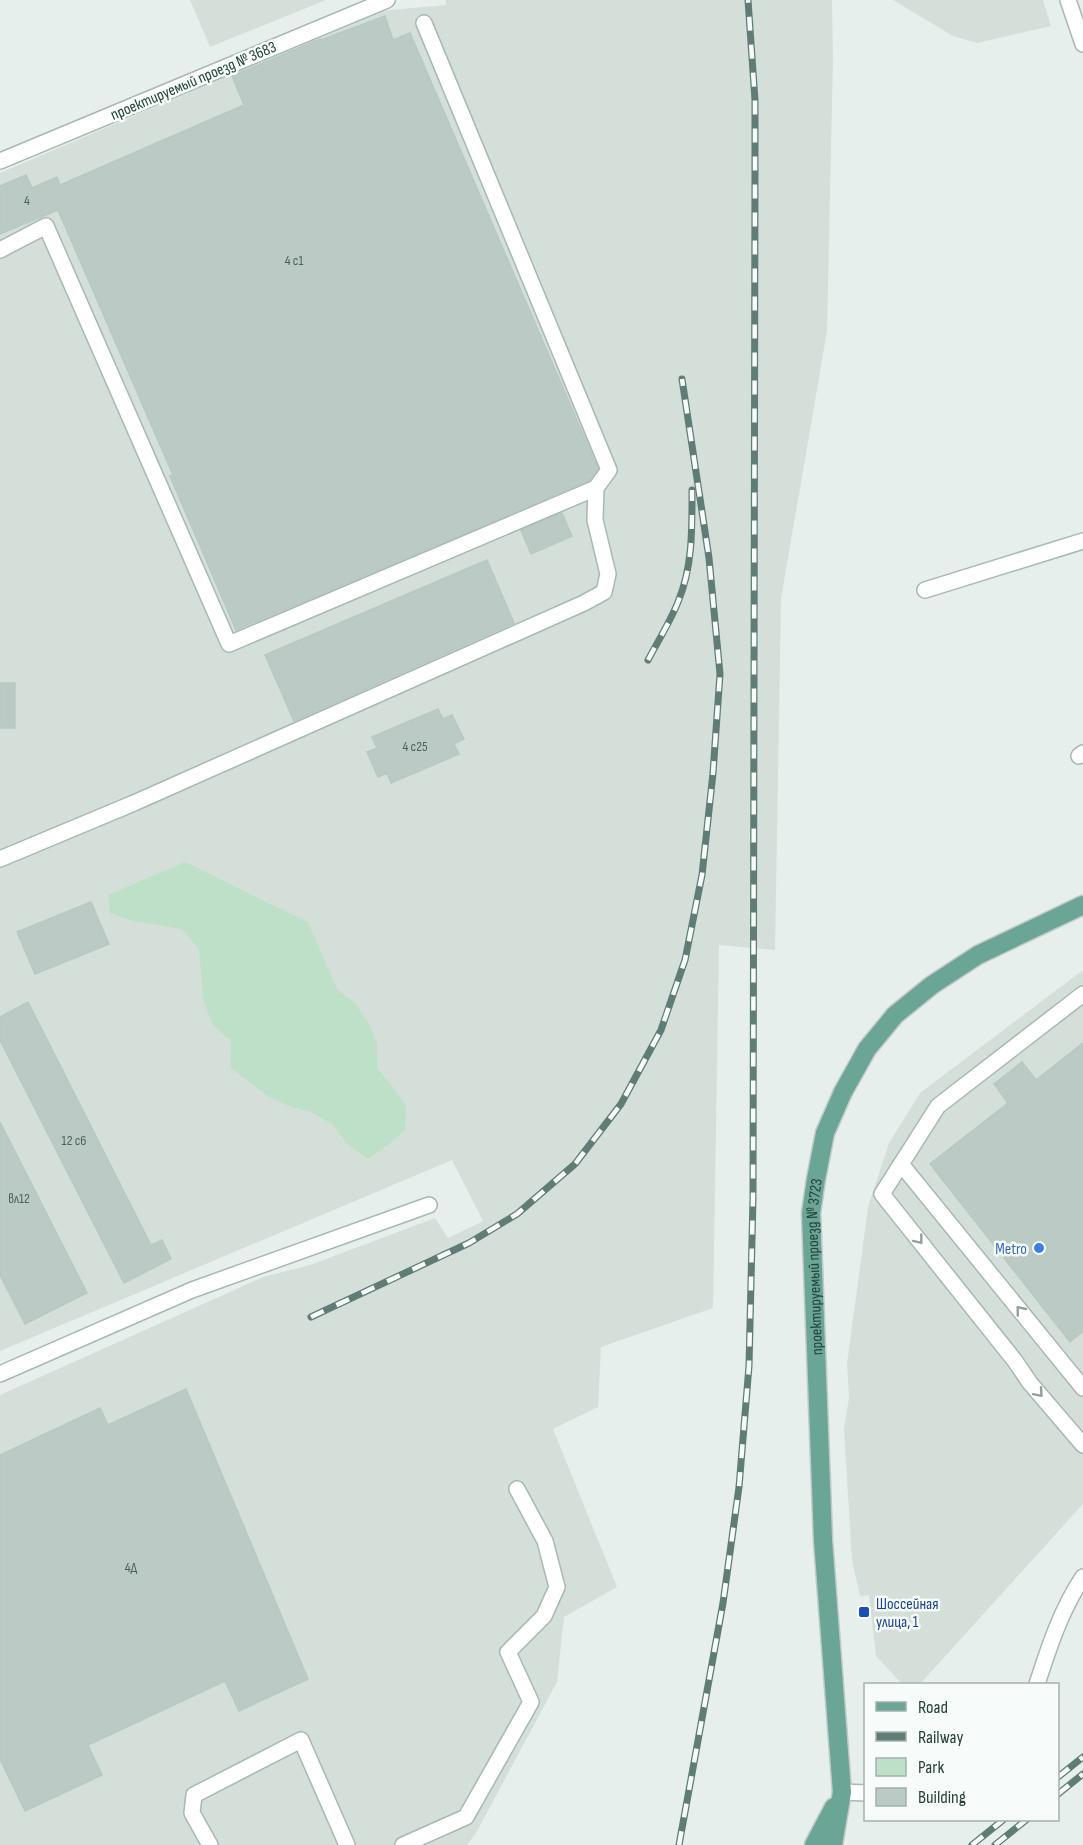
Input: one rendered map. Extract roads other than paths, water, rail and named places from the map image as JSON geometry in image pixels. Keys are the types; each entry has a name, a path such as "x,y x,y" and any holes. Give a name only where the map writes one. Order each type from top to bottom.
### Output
{"main road":[{"name":"проектируемый проезд № 3723","path":"833,1845 842,1792 823,1540 811,1213 825,1133 843,1092 867,1049 895,1015 932,985 978,955 1083,905"},
{"path":"814,1845 842,1792"}],"street":[{"name":"проектируемый проезд № 3683","path":"0,161 387,0"},
{"path":"1068,0 1083,44"},
{"path":"0,250 46,226 229,644 596,488 609,470 424,23"},
{"path":"0,859 144,798 604,592 608,574 595,520 596,488"},
{"path":"925,590 1083,541"},
{"path":"1083,994 938,1106 882,1194 1030,1383 1083,1445"},
{"path":"901,1164 1083,1388"},
{"path":"0,1374 192,1290 429,1205"},
{"path":"403,1845 466,1817 531,1702 508,1652 544,1616 557,1587 545,1541 517,1489"},
{"path":"1037,1683 1057,1624 1083,1576"},
{"path":"210,1845 192,1814 194,1795 301,1740 347,1845"},
{"path":"842,1792 864,1793"}],"railway":[{"path":"679,1845 723,1603 739,1487 749,1366 753,1198 755,100 748,0"},
{"path":"311,1317 469,1243 517,1214 575,1164 621,1104 661,1030 685,960 702,875 713,773 720,674 709,558 682,379"},
{"path":"648,660 675,609 687,575 691,547 692,490"},
{"path":"1059,1776 1083,1757"},
{"path":"1059,1793 1083,1774"},
{"path":"972,1845 1002,1821"},
{"path":"995,1845 1025,1821"}],"place":[{"name":"Metro","path":"1039,1248"},
{"name":"Шоссейная улица, 1","path":"864,1612"}]}
